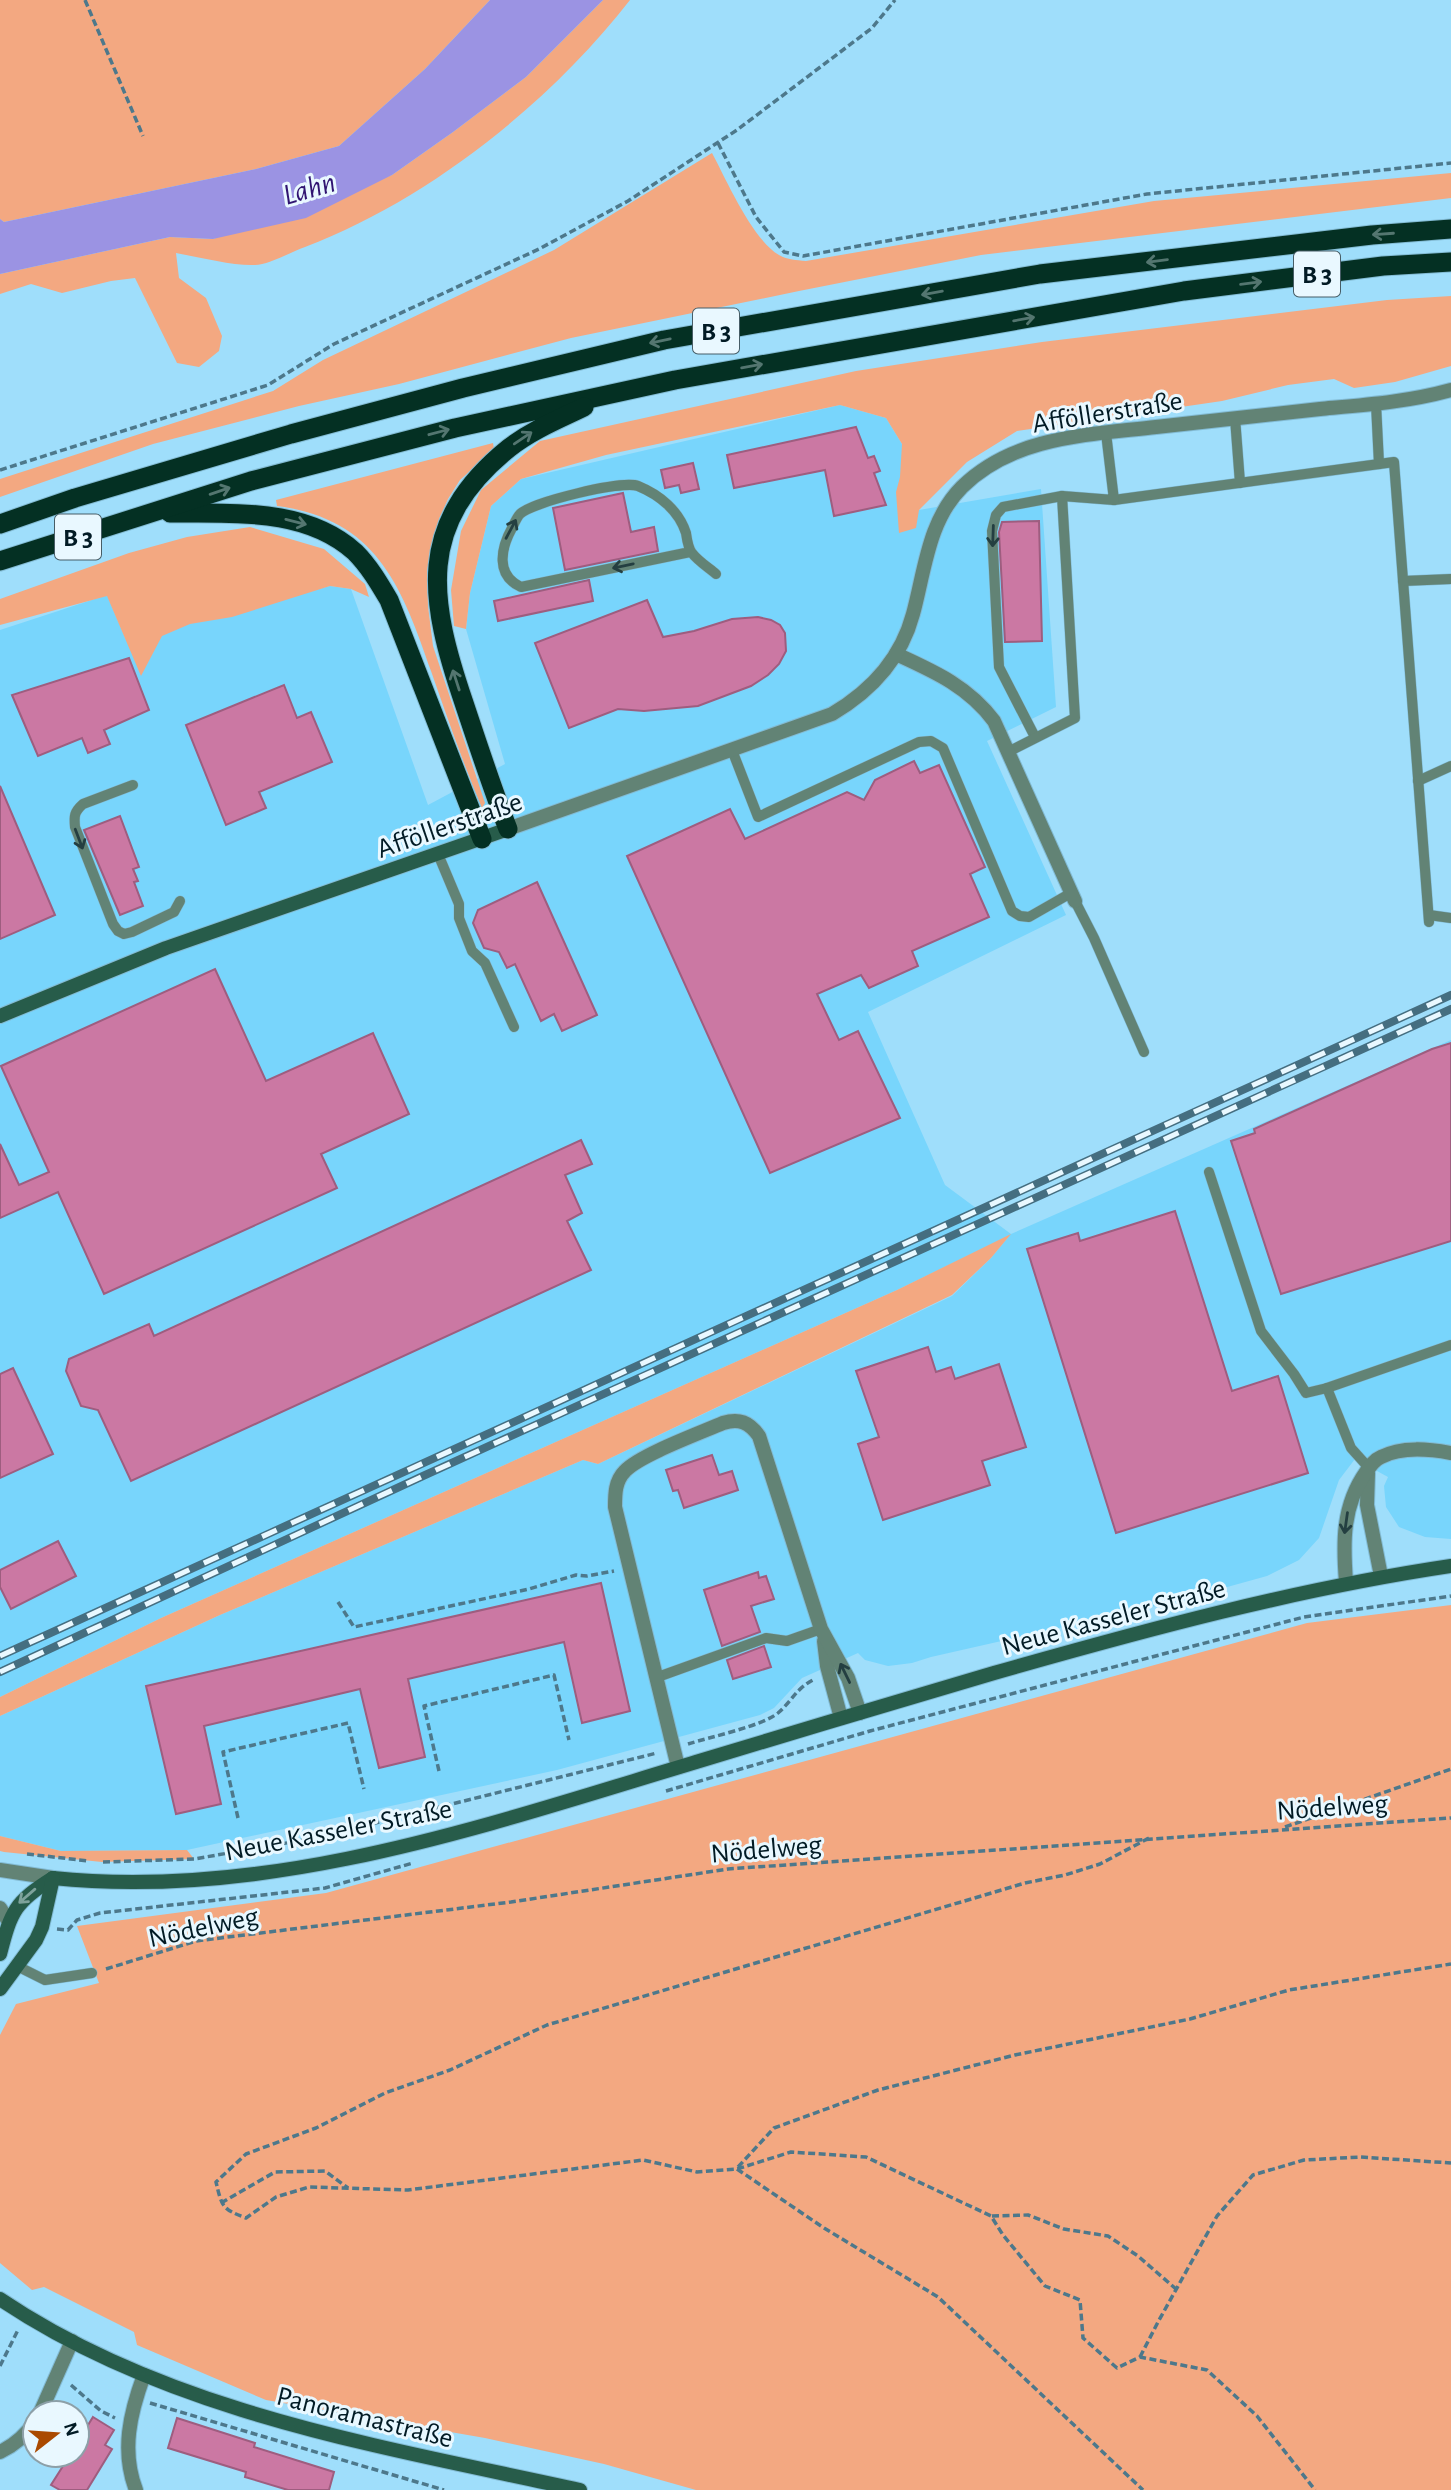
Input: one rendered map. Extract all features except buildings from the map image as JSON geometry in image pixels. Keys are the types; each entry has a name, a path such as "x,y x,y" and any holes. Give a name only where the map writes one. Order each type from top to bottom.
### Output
{"highway":[{"name":"B 3","path":"0,524 75,498 291,434 463,387 664,340 1040,274 1372,235 1451,229"},
{"name":"B 3","path":"0,561 251,481 456,428 675,380 1184,291 1383,266 1451,262"},
{"path":"508,830 456,681 440,624 437,582 443,537 452,513 473,482 509,447 531,433 613,393"},
{"path":"155,513 250,514 283,518 321,529 336,537 356,554 373,574 389,600 482,839"}],"main road":[{"name":"Afföllerstraße","path":"0,1016 166,948 508,830"},
{"name":"Neue Kasseler Straße","path":"53,1878 101,1883 230,1877 307,1865 438,1838 1111,1640 1270,1599 1381,1576 1451,1566"},
{"path":"0,1954 17,1905 30,1892 53,1878"},
{"path":"0,1989 36,1940 42,1927 53,1878"},
{"name":"Panoramastraße","path":"0,2299 72,2341 144,2375 264,2417 409,2454 580,2490"}],"street":[{"name":"Afföllerstraße","path":"508,830 832,714 865,693 896,654 913,615 925,555 934,533 961,488 1002,457 1042,442 1376,404 1451,390"},
{"path":"896,654 937,672 970,695 994,720 1073,897"},
{"path":"678,1767 615,1507 618,1482 625,1471 638,1462 732,1420 743,1421 753,1427 759,1436 822,1632 841,1718"},
{"path":"1346,1583 1343,1544 1346,1515 1352,1497 1369,1468 1382,1456 1396,1452 1426,1449 1451,1453"},
{"path":"1369,1468 1367,1506 1381,1576"},
{"path":"822,1632 848,1678 860,1713"},
{"name":"Neue Kasseler Straße","path":"0,1870 53,1878"},
{"path":"0,1908 9,1922"},
{"path":"46,2399 72,2341"},
{"path":"136,2490 129,2466 130,2424 144,2375"},
{"path":"0,2452 21,2439"}],"lane":[{"path":"1376,404 1379,464"},
{"path":"1235,418 1240,483"},
{"path":"1106,433 1114,500"},
{"path":"1035,737 999,667 992,531 996,514 1003,507 1062,496 1114,500 1394,462 1429,919 1451,918"},
{"path":"690,552 521,587 512,583 504,572 502,559 503,544 519,514 544,502 622,484 636,486 664,502 679,515 690,552 716,574"},
{"path":"1007,752 1075,718 1062,496"},
{"path":"1403,581 1451,579"},
{"path":"732,750 758,817 919,743 934,742 943,748 1012,911 1028,917 1073,897 1144,1052"},
{"path":"1418,780 1451,766"},
{"path":"134,785 83,804 76,810 74,817 75,827 113,924 124,934 132,932 174,912 180,901"},
{"path":"438,854 458,904 459,919 472,951 485,963 514,1027"},
{"path":"1209,1172 1261,1331 1306,1393 1451,1345"},
{"path":"1327,1388 1351,1448 1369,1468"},
{"path":"656,1678 766,1638 787,1641 822,1632"},
{"path":"17,1966 45,1980 92,1973"}],"path":[{"path":"85,0 143,136"},
{"path":"0,470 268,384 334,344 540,249 628,201 718,143 872,28 895,0"},
{"path":"718,143 756,217 784,252 803,256 1147,194 1451,163"},
{"path":"338,1602 354,1628 529,1589 576,1575 587,1576 629,1567"},
{"path":"102,1861 194,1859 315,1838 672,1749 766,1720 778,1712 804,1684 830,1674"},
{"path":"439,1771 424,1706 467,1694 554,1675 569,1740"},
{"path":"238,1818 223,1752 263,1741 348,1723 364,1789"},
{"path":"1280,1829 1451,1769"},
{"name":"Nödelweg","path":"92,1973 197,1941 511,1902 728,1869 1451,1818"},
{"path":"1149,1838 1100,1864 1065,1875 1025,1883 547,2025 450,2070 384,2092 316,2128 246,2154 216,2182 221,2203 226,2210 246,2218 276,2197 310,2187 408,2190 643,2160 697,2172 737,2169 790,2152 866,2158 991,2217 1028,2215 1064,2229 1108,2236 1138,2256 1175,2289"},
{"path":"17,1853 90,1861"},
{"path":"737,2169 774,2128 878,2090 1014,2055 1190,2019 1289,1990 1451,1964"},
{"path":"991,2217 1045,2286 1080,2300 1083,2338 1118,2368 1140,2357 1217,2216 1253,2175 1304,2160 1360,2157 1451,2163"},
{"path":"737,2169 824,2228 938,2297 1143,2490"},
{"path":"221,2203 275,2172 325,2171 348,2189"},
{"path":"0,2366 26,2316"},
{"path":"1140,2357 1208,2370 1257,2416 1315,2490"},
{"path":"58,2373 101,2411 130,2424"},
{"path":"135,2399 444,2490"}],"shaded area":[{"path":"0,0 490,0 425,69 339,146 256,169 4,222 0,219"},
{"path":"603,0 630,0 598,39 524,111 441,176 396,203 351,227 260,264 237,264 176,253 179,278 206,298 222,336 219,351 199,367 177,363 135,278 62,293 31,284 0,294 0,274 170,237 213,239 392,175 526,77"},
{"path":"712,153 741,209 759,236 779,255 806,261 1154,201 1451,173 1451,198 981,255 799,291 571,338 399,384 299,406 153,444 0,497 0,479 273,391 323,360 554,250"},
{"path":"1451,296 1451,366 1395,382 1354,388 1334,379 1288,385 1222,401 1017,431 967,462 919,510 916,528 899,533 896,492 900,477 902,444 886,418 840,405 606,455 521,479 491,506 470,593 466,629 454,626 451,590 461,531 481,490 540,441 856,371 1042,342 1387,300"},
{"path":"840,405 886,418 902,444 919,510 1041,489 1056,707 987,741 1066,915 868,1012 945,1185 1011,1234 1451,1040 1451,1539 1425,1537 1399,1527 1386,1507 1384,1486 1388,1477 1355,1459 1339,1480 1319,1538 1299,1560 1267,1576 1173,1602 912,1663 888,1666 865,1660 858,1653 802,1678 774,1708 760,1715 557,1770 187,1850 61,1851 0,1836 0,1716 220,1615 583,1460 598,1464 952,1296 991,1258 1009,1236 897,1290 161,1618 0,1697 0,630 107,595 126,640 330,586 351,589 428,805 505,764 466,629 470,593 491,506 521,479"},
{"path":"493,443 494,449 460,480 448,499 439,519 427,570 433,646 485,803 482,808 409,612 381,562 362,542 339,525 311,513 277,506 276,500"},
{"path":"250,527 324,549 365,584 369,597 351,589 330,586 232,617 190,624 162,636 141,676 107,596 0,625 0,599 129,553 187,537"},
{"path":"1011,1234 991,1258 952,1295 598,1464 583,1460 220,1615 0,1716 0,1697 161,1618 897,1290"},
{"path":"1451,1605 1451,2490 696,2490 604,2464 485,2438 266,2400 137,2345 134,2332 44,2287 32,2290 0,2263 0,2035 16,2004 99,1983 77,1926 326,1893 1307,1623"},
{"path":"0,1836 61,1851 187,1850 194,1859 102,1862 4,1852 0,1851"}],"water":[{"name":"Lahn","path":"490,0 603,0 526,77 453,132 392,175 306,218 213,239 170,237 0,274 0,219 4,222 256,169 339,146 425,69"}],"railway":[{"path":"0,1656 1451,995"},
{"path":"0,1672 423,1476 1451,1009"}]}
